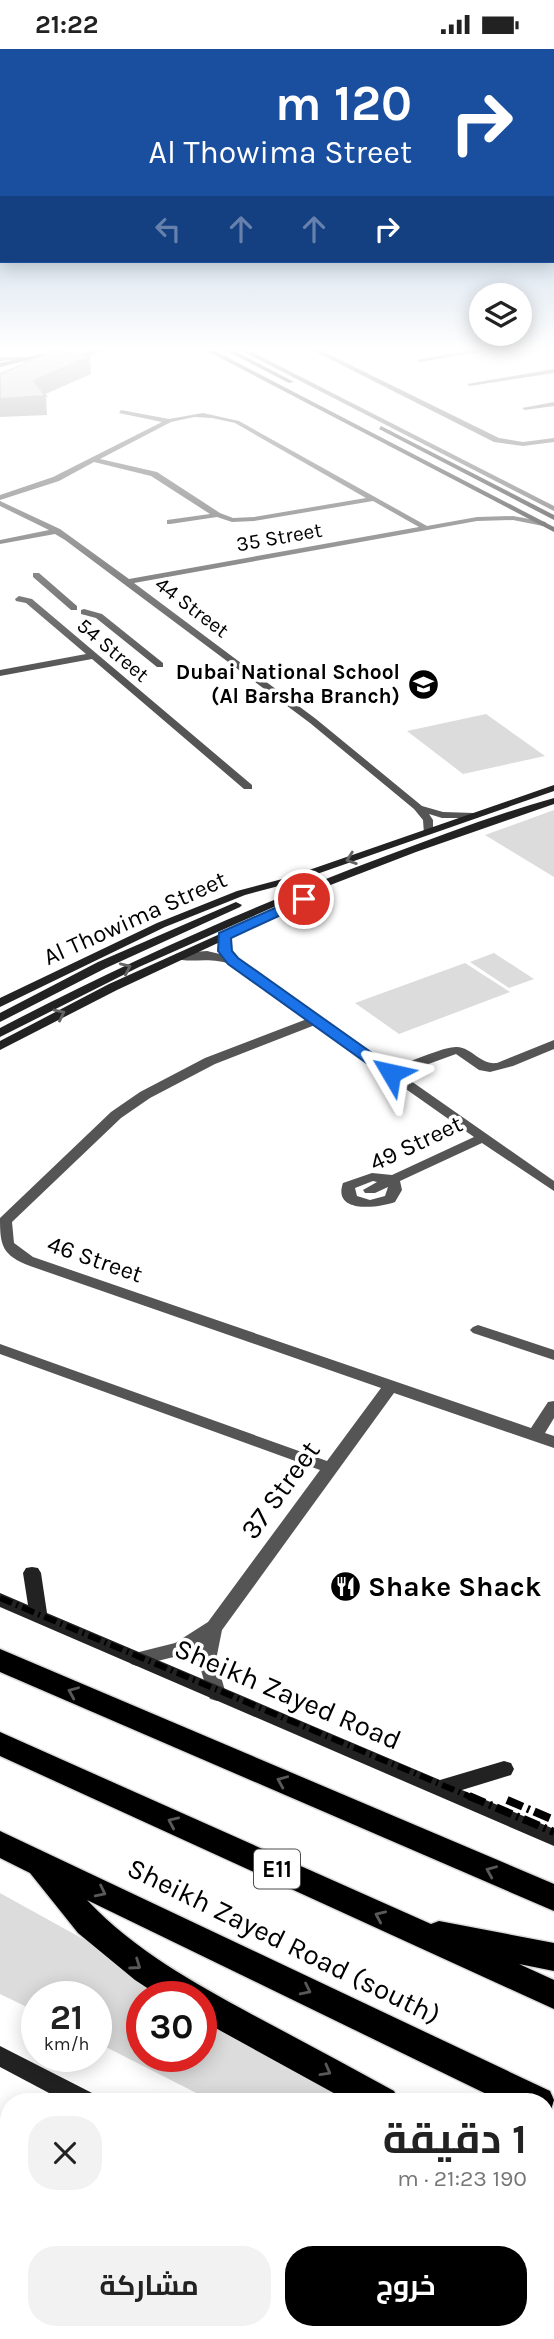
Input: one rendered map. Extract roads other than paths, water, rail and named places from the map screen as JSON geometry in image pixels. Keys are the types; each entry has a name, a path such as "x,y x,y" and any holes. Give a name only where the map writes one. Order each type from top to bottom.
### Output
{"highway":[{"path":"0,1660 554,1898"},
{"name":"E11","path":"0,1743 554,1995"},
{"name":"Sheikh Zayed Road (south)","path":"0,1844 519,2093"},
{"path":"40,1863 70,1905 109,1944 162,1981"},
{"path":"415,1931 554,1957"},
{"path":"217,2012 366,2093"}],"street":[{"path":"0,501 98,458"},
{"path":"300,458 426,529"},
{"path":"417,458 554,530"},
{"path":"438,458 554,518"},
{"path":"454,458 554,509"},
{"path":"94,460 134,467 154,474 226,519 247,520 372,499"},
{"path":"477,519 498,510 498,500"},
{"name":"44 Street","path":"0,501 57,531 313,721 418,807 428,820 428,832"},
{"path":"171,522 217,515"},
{"name":"35 Street","path":"127,582 477,519 513,518 543,524"},
{"path":"0,542 57,531"},
{"path":"36,575 74,608 68,612 99,615 160,665"},
{"name":"54 Street","path":"19,599 28,601 52,615 92,656 248,787"},
{"path":"0,673 92,656"},
{"name":"Al Thowima Street","path":"0,1018 181,929 290,880 554,788"},
{"name":"Al Thowima Street","path":"0,1033 117,972 321,882 554,801"},
{"name":"44 Street","path":"418,807 442,815 474,817"},
{"name":"Al Thowima Street","path":"0,1046 44,1021 328,889 503,824 516,813"},
{"name":"Al Thowima Street","path":"0,1003 161,925 260,887 290,880"},
{"path":"224,936 225,951 233,961 554,1187"},
{"path":"178,957 207,955 233,961"},
{"name":"46 Street","path":"316,1020 193,1069 130,1105 11,1215 2,1227 2,1240 11,1252 35,1263 554,1442"},
{"path":"391,1073 455,1050 464,1052 482,1066 493,1068 554,1044"},
{"name":"49 Street","path":"370,1190 482,1137"},
{"path":"478,1330 554,1355"},
{"path":"0,1349 331,1468"},
{"name":"37 Street","path":"137,1659 180,1649 214,1627 391,1386"},
{"path":"535,1435 554,1406"},
{"path":"32,1573 39,1617"},
{"name":"Sheikh Zayed Road","path":"0,1600 554,1838"},
{"name":"37 Street","path":"214,1627 207,1660 217,1694"},
{"path":"438,1789 504,1769"},
{"path":"0,2056 71,2093"}],"railway":[{"path":"0,1598 473,1798"},
{"path":"469,1796 554,1832"},
{"path":"507,1800 554,1820"}],"place":[{"name":"Dubai National School (Al Barsha Branch)","path":"423,684"},
{"name":"Shake Shack","path":"345,1586"}]}
